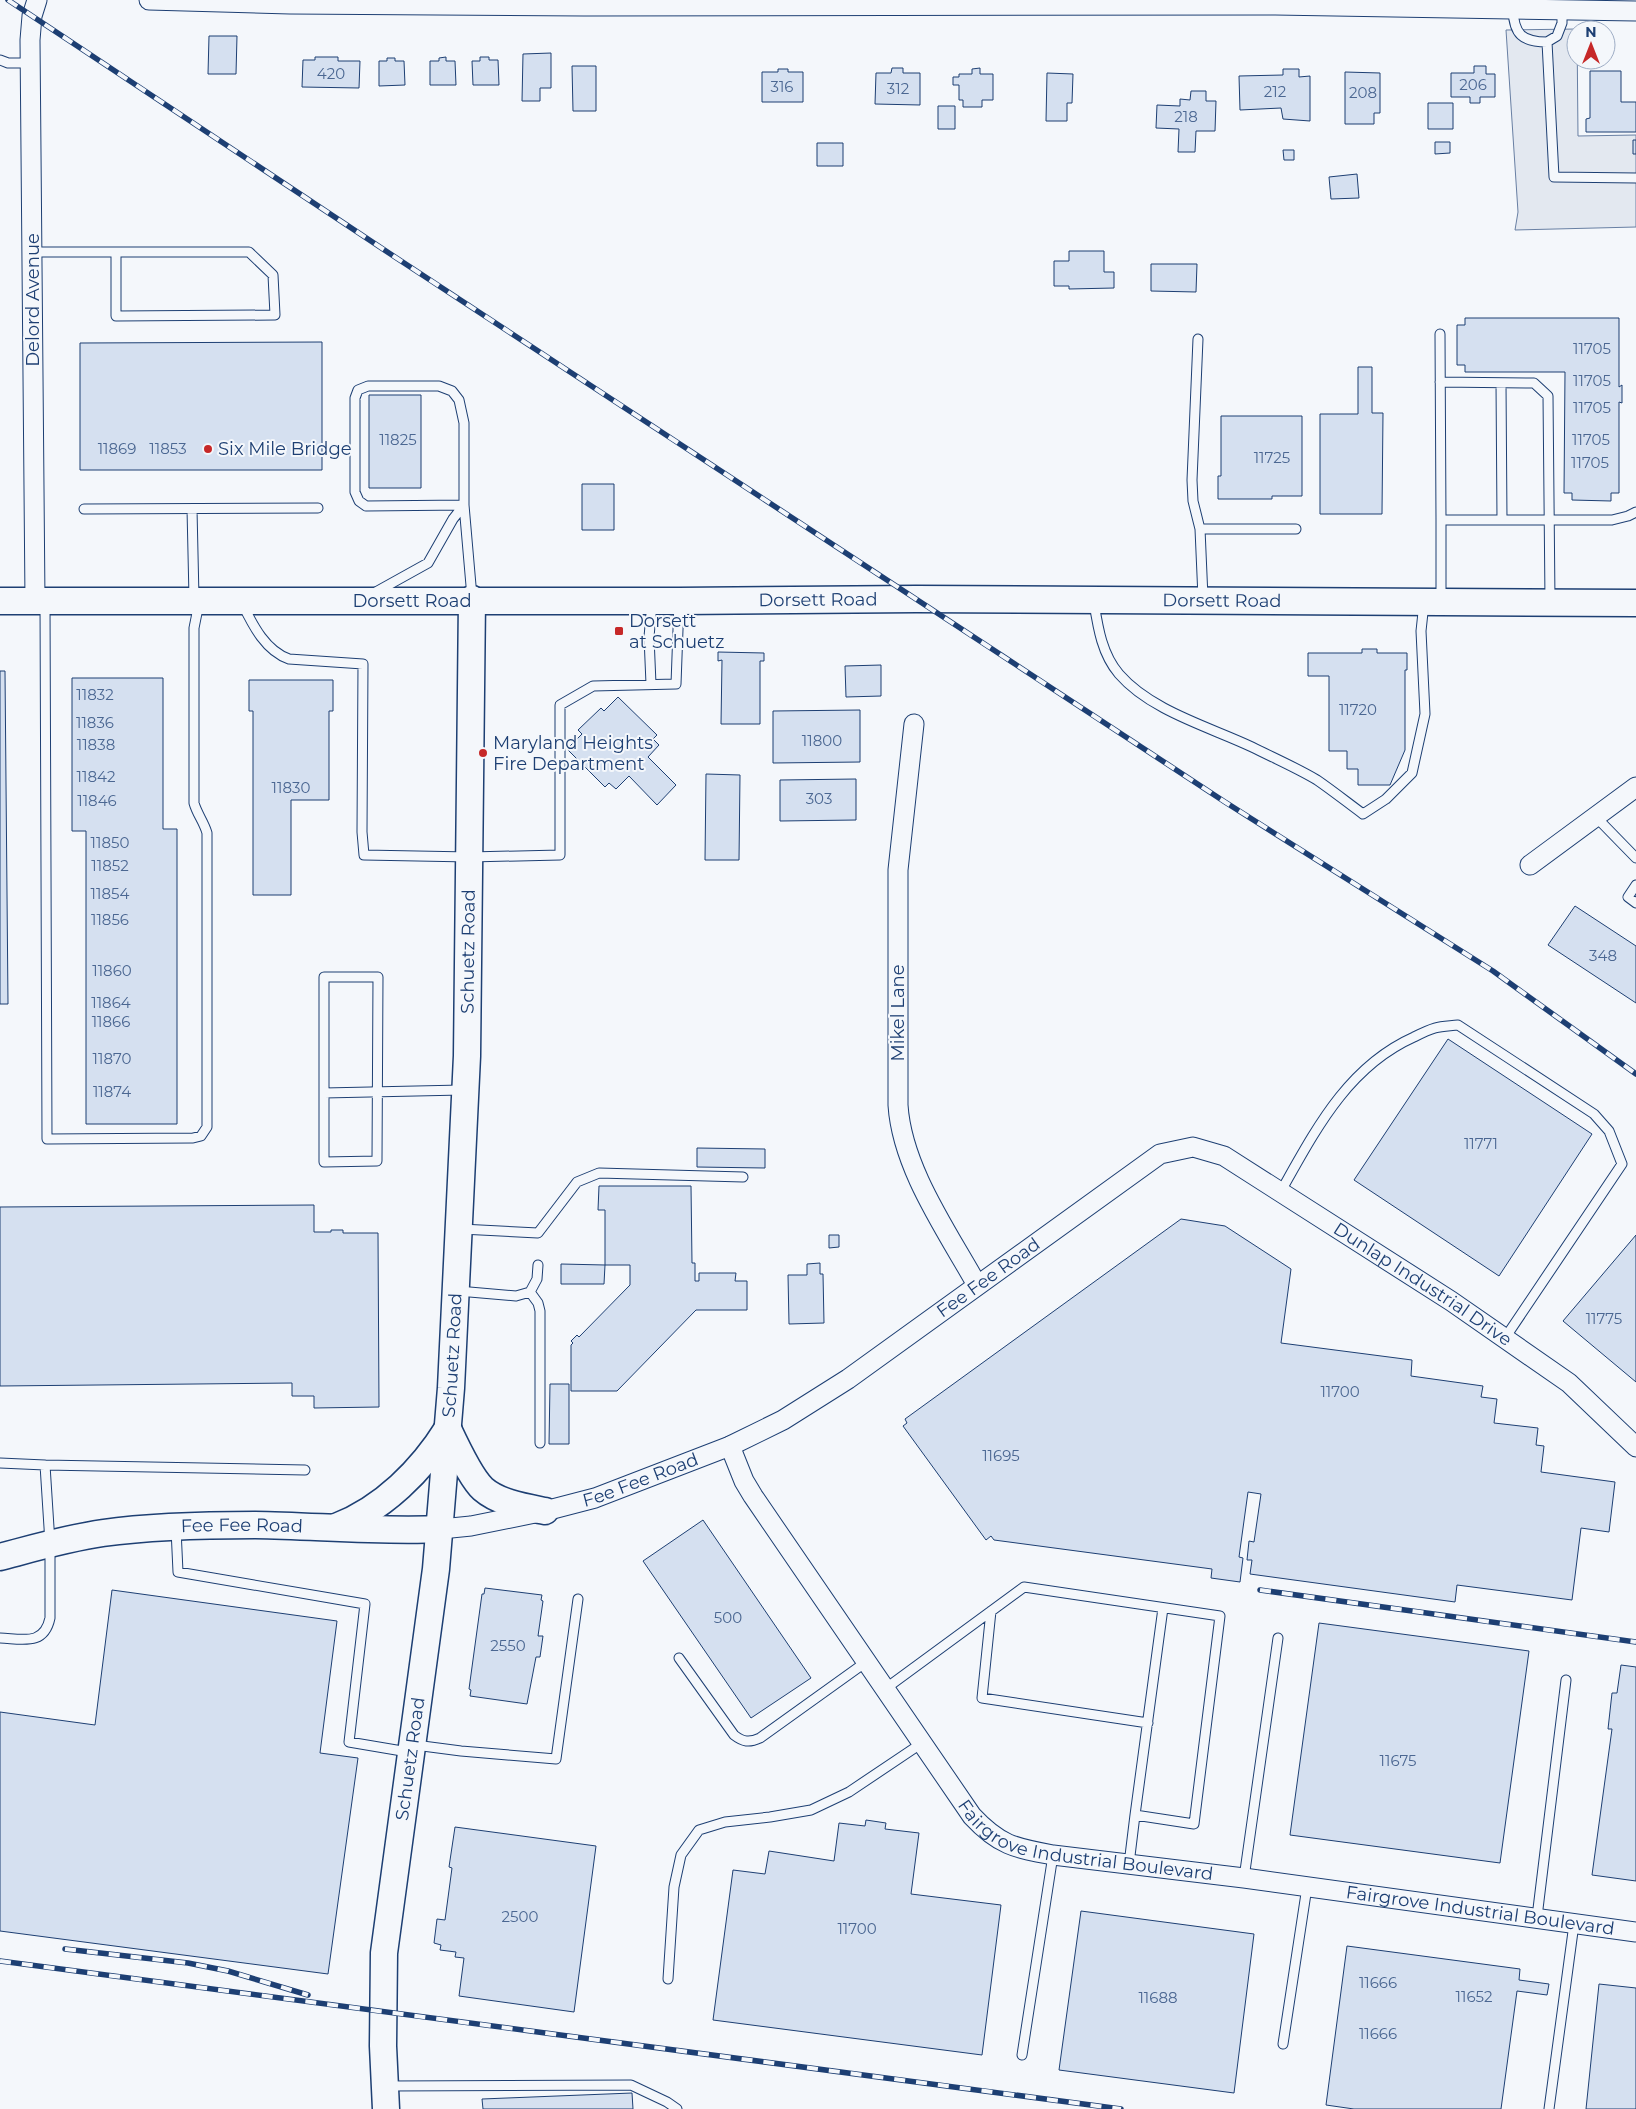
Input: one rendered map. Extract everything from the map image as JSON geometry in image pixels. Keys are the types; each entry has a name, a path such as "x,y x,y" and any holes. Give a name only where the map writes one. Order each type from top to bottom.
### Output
{"main road":[{"name":"Dorsett Road","path":"0,601 916,599 1636,604"},
{"name":"Schuetz Road","path":"386,2097 383,1996 384,1953 441,1529 448,1428 465,1090 470,857 472,600"},
{"path":"448,1428 459,1452 483,1489 511,1504 545,1511"},
{"path":"333,1528 351,1522 391,1495 439,1443 448,1428"},
{"name":"Fee Fee Road","path":"0,1557 50,1543 104,1533 176,1527 254,1525 406,1530 441,1529"}],"street":[{"name":"Delord Avenue","path":"37,0 32,16 30,63 40,601"},
{"path":"148,0 696,3 1105,2 1275,5 1513,5 1562,10 1636,11"},
{"name":"Mikel Lane","path":"914,724 898,870 899,1127 909,1156 927,1196 977,1285"},
{"path":"1530,865 1636,787"},
{"name":"Fee Fee Road","path":"441,1529 471,1526 545,1511 595,1498 730,1446 783,1420 848,1379 1160,1154 1193,1147"},
{"name":"Dunlap Industrial Drive","path":"1193,1147 1224,1156 1451,1301 1569,1384 1636,1447"},
{"name":"Fairgrove Industrial Boulevard","path":"730,1446 744,1481 753,1496 866,1662 972,1816 988,1832 1002,1842 1022,1849 1053,1855 1244,1878 1636,1932"}],"lane":[{"path":"1513,5 1514,22 1518,33 1526,39 1546,42 1557,36 1562,23 1562,10"},
{"path":"1546,42 1554,176 1636,178"},
{"path":"0,60 8,63 30,63"},
{"path":"33,252 116,252 249,252 273,275 275,315 116,316 116,252"},
{"path":"1093,600 1102,644 1118,673 1129,684 1159,704 1200,725 1250,746 1316,780 1364,814 1386,799 1412,773 1425,714 1420,631 1432,602 1441,520 1440,334"},
{"path":"1198,339 1192,480 1193,501 1200,529 1203,601"},
{"path":"1440,382 1534,383 1548,396 1550,603"},
{"path":"1501,383 1502,520"},
{"path":"464,505 366,506 359,500 355,492 355,398 358,390 368,386 439,386 452,391 459,400 464,423 464,505 472,600"},
{"path":"362,600 428,563 453,519 464,505"},
{"path":"84,510 318,508"},
{"path":"40,601 47,1138 193,1138 202,1136 207,1127 207,833 205,824 196,812 194,802 194,628 197,600 192,509"},
{"path":"1441,520 1612,520 1636,512"},
{"path":"1200,529 1296,529"},
{"path":"240,600 256,631 283,656 290,659 363,664 362,832 364,855 470,857 560,855 560,705 593,686 676,684 679,601"},
{"path":"651,684 649,637 652,600"},
{"path":"1595,816 1636,858"},
{"path":"1636,885 1628,897 1636,903"},
{"path":"324,977 378,977 377,1160 324,1162 324,1093 324,977"},
{"path":"1281,1191 1318,1125 1346,1087 1373,1061 1404,1041 1435,1028 1458,1025 1594,1114 1609,1131 1622,1164 1505,1338"},
{"path":"324,1093 465,1090"},
{"path":"458,1228 538,1233 577,1182 599,1173 743,1177"},
{"path":"455,1291 516,1296 530,1292 537,1279 538,1265"},
{"path":"530,1292 538,1303 540,1311 540,1443"},
{"path":"0,1463 305,1470"},
{"path":"0,1638 34,1639 43,1635 48,1628 50,1618 50,1543 45,1465"},
{"path":"176,1527 178,1572 365,1604 349,1742 556,1759 578,1599"},
{"path":"886,1689 1024,1586 1220,1616 1194,1824 1135,1815"},
{"path":"1129,1864 1163,1608"},
{"path":"992,1611 982,1698 1148,1723"},
{"path":"1244,1878 1278,1638"},
{"path":"679,1658 734,1735 742,1741 750,1742 760,1738 866,1662"},
{"path":"1537,1917 1566,1680"},
{"path":"668,1978 674,1887 681,1855 699,1830 725,1822 811,1810 849,1792 922,1742"},
{"path":"1022,2055 1053,1855"},
{"path":"1283,2044 1307,1887"},
{"path":"1549,2109 1574,1924"},
{"path":"386,2097 631,2085 667,2102 677,2109"}],"shaded area":[{"path":"1566,29 1566,70 1577,70 1578,136 1636,135 1636,227 1515,230 1518,212 1506,30"}],"building":[{"path":"209,36 237,36 236,74 208,74"},
{"path":"551,53 551,88 540,88 540,101 522,101 523,54"},
{"path":"315,57 338,57 338,61 360,61 359,88 302,87 303,60 315,60"},
{"path":"446,57 446,61 455,61 456,85 430,85 430,61 439,61 439,58"},
{"path":"480,57 498,60 499,85 473,85 472,61 480,61"},
{"path":"387,58 395,58 395,61 404,61 405,85 379,86 379,61 387,61"},
{"path":"572,66 596,66 596,111 573,111"},
{"path":"1474,66 1486,66 1486,74 1495,74 1495,97 1480,97 1480,103 1470,103 1470,97 1451,97 1451,73 1474,73"},
{"path":"892,68 903,68 903,73 920,73 920,105 875,104 876,73 891,73"},
{"path":"980,68 980,74 993,74 993,100 982,100 982,107 963,107 963,100 959,100 959,85 953,85 953,77 959,77 959,74 972,74 972,69"},
{"path":"778,69 788,69 788,72 803,72 803,102 762,102 762,72 778,72"},
{"path":"1283,69 1299,69 1299,77 1310,76 1310,121 1283,119 1281,108 1240,110 1239,76 1283,75"},
{"path":"1590,71 1621,71 1621,102 1636,102 1636,132 1586,132 1586,119 1590,118"},
{"path":"1345,72 1380,73 1380,113 1374,113 1374,124 1345,124"},
{"path":"1047,73 1073,74 1072,103 1067,103 1067,121 1046,121"},
{"path":"1191,91 1206,91 1206,101 1216,101 1215,131 1196,131 1195,152 1178,152 1179,129 1156,128 1157,105 1180,106 1180,99 1190,100"},
{"path":"1428,103 1453,103 1453,129 1428,129"},
{"path":"938,106 955,106 955,129 938,129"},
{"path":"1633,140 1636,140 1636,154 1633,154"},
{"path":"1435,142 1450,142 1450,153 1435,154"},
{"path":"817,143 843,143 843,166 817,166"},
{"path":"1283,150 1294,150 1294,160 1284,160"},
{"path":"1357,174 1359,198 1331,199 1329,177"},
{"path":"1069,251 1104,251 1104,272 1114,272 1114,288 1069,289 1069,286 1054,286 1054,261 1069,261"},
{"path":"1151,264 1197,264 1196,292 1151,291"},
{"path":"1465,318 1619,318 1619,387 1622,385 1622,403 1619,402 1619,493 1611,493 1611,501 1572,500 1572,493 1564,493 1565,372 1465,372 1465,365 1457,365 1457,325 1465,325"},
{"path":"322,342 322,470 80,470 80,343"},
{"path":"1358,367 1372,367 1372,413 1383,413 1382,514 1320,514 1320,414 1358,414"},
{"path":"369,395 421,395 421,488 369,488"},
{"path":"1221,416 1302,416 1302,496 1272,496 1272,499 1218,499 1218,476 1221,476"},
{"path":"582,484 614,484 614,530 582,530"},
{"path":"1362,649 1377,649 1377,653 1407,653 1407,670 1405,670 1405,750 1390,785 1358,785 1358,769 1347,769 1347,751 1329,751 1329,676 1308,676 1308,653 1362,653"},
{"path":"718,652 764,653 764,661 760,661 760,724 721,724 722,660 718,661"},
{"path":"881,665 881,696 846,697 845,666"},
{"path":"0,671 5,671 8,1004 0,1004"},
{"path":"72,678 163,678 163,829 177,829 177,1124 86,1124 86,831 72,831"},
{"path":"249,680 333,680 333,711 329,711 329,800 291,800 291,895 253,895 253,711 249,711"},
{"path":"618,697 657,735 653,739 659,745 648,757 676,785 657,805 629,776 616,789 609,783 605,787 567,749 582,734 578,730 601,708 604,711"},
{"path":"860,710 860,762 773,763 773,711"},
{"path":"706,774 740,775 739,860 705,860"},
{"path":"856,779 856,820 780,821 780,780"},
{"path":"1575,906 1636,946 1636,1003 1548,945"},
{"path":"1448,1039 1592,1134 1499,1276 1354,1180"},
{"path":"697,1148 765,1149 765,1168 697,1167"},
{"path":"599,1186 691,1186 692,1263 695,1263 695,1281 699,1281 699,1273 736,1273 735,1281 747,1281 747,1310 696,1310 617,1391 571,1391 571,1345 573,1343 571,1341 577,1335 579,1337 630,1285 630,1265 605,1265 605,1210 598,1210"},
{"path":"314,1205 314,1232 343,1230 343,1233 378,1233 379,1407 314,1408 314,1396 292,1396 292,1383 0,1386 0,1207"},
{"path":"1181,1219 1225,1226 1291,1269 1281,1343 1412,1360 1411,1376 1483,1386 1481,1397 1497,1399 1494,1423 1538,1428 1536,1445 1544,1446 1541,1472 1615,1482 1609,1532 1581,1528 1572,1600 1457,1585 1455,1602 1250,1574 1252,1560 1247,1560 1249,1541 1254,1542 1261,1494 1248,1492 1239,1557 1243,1558 1240,1582 1211,1578 1212,1569 994,1540 991,1536 986,1540 903,1426 907,1423 905,1419"},
{"path":"829,1235 839,1235 839,1247 829,1248"},
{"path":"1636,1235 1636,1382 1563,1321"},
{"path":"820,1263 820,1274 823,1274 824,1323 789,1324 788,1275 807,1275 807,1264"},
{"path":"561,1264 605,1265 604,1284 561,1284"},
{"path":"550,1384 569,1384 569,1444 549,1444"},
{"path":"703,1520 811,1678 751,1718 643,1561"},
{"path":"485,1588 542,1595 541,1600 543,1601 538,1636 543,1636 540,1657 536,1657 527,1704 470,1696 471,1690 469,1689 482,1594 484,1594"},
{"path":"112,1590 337,1621 320,1753 358,1758 328,1974 0,1931 0,1712 95,1725"},
{"path":"1319,1623 1529,1651 1500,1863 1290,1835"},
{"path":"1621,1665 1636,1667 1636,1881 1592,1875 1612,1729 1608,1729 1612,1693 1617,1693"},
{"path":"866,1820 886,1823 885,1829 919,1833 911,1894 1001,1905 982,2055 713,2020 733,1870 765,1874 769,1851 834,1861 839,1823 865,1826"},
{"path":"455,1827 596,1846 574,2012 459,1996 464,1958 455,1957 456,1952 440,1950 441,1945 434,1943 437,1919 445,1920 452,1868 449,1867"},
{"path":"1081,1911 1254,1934 1234,2093 1059,2070"},
{"path":"1347,1946 1520,1969 1519,1980 1549,1984 1547,1995 1517,1991 1501,2109 1354,2109 1326,2105"},
{"path":"1599,1984 1636,1988 1636,2109 1586,2109"},
{"path":"632,2093 633,2109 483,2109 482,2099"}],"railway":[{"path":"8,0 395,257 1225,802 1493,971 1636,1074"},
{"path":"1260,1590 1636,1642"},
{"path":"65,1949 188,1963 228,1971 308,1995"},
{"path":"0,1961 1121,2109"}],"place":[{"name":"Six Mile Bridge","path":"208,449"},
{"name":"Dorsett at Schuetz","path":"619,631"},
{"name":"Maryland Heights Fire Department","path":"483,753"}]}
